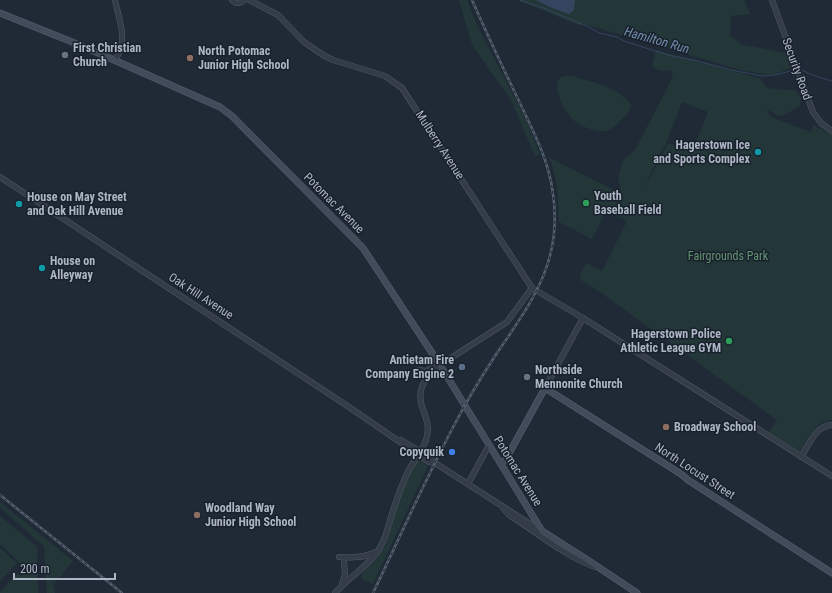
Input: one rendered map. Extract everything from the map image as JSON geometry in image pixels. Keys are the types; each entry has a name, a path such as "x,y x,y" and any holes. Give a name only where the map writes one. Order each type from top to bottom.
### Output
{"main road":[{"name":"Potomac Avenue","path":"0,13 115,60 220,106 232,116 363,248 440,365 542,531"},
{"path":"501,464 506,459 545,388"},
{"name":"North Locust Street","path":"545,388 681,474 832,573"},
{"name":"Oak Hill Avenue","path":"542,531 547,537"},
{"path":"547,537 637,593"}],"street":[{"path":"115,0 123,36 121,49 115,60"},
{"path":"232,0 236,3 244,0"},
{"name":"Mulberry Avenue","path":"249,0 278,15 299,38 311,48 333,60 385,76 402,88 532,288"},
{"name":"Security Road","path":"772,0 814,112 821,123 832,131"},
{"name":"Oak Hill Avenue","path":"0,177 419,453 429,462 435,463 542,531"},
{"path":"418,370 426,371 440,365 507,322 532,288 583,318 832,476"},
{"path":"545,388 583,318"},
{"path":"335,593 342,585 365,566 379,550 387,535 401,486 426,441 428,430 427,421 420,403 421,388 428,376 440,365"},
{"path":"801,457 815,434 821,428 832,425"},
{"path":"468,484 489,445"},
{"name":"Oak Hill Avenue","path":"502,507 509,515 547,537"},
{"path":"339,557 358,558 371,555 379,550"},
{"path":"342,585 345,574 344,562"}],"green space":[{"path":"459,0 467,0 477,25 527,122 540,155 535,156 511,100 472,45"},
{"path":"517,0 744,0 750,14 731,16 730,36 743,45 787,53 792,67 774,75 744,71 581,23 581,26"},
{"name":"Fairgrounds Park","path":"656,50 759,78 768,89 795,90 800,97 800,106 784,115 778,116 768,110 767,111 771,117 811,132 813,125 832,135 832,420 826,421 817,427 809,436 800,452 769,432 777,420 600,292 581,280 580,275 586,263 602,271 627,221 612,214 614,210 608,207 592,239 559,222 557,185 550,158 622,194 618,178 623,160 635,150 669,85 673,74 670,70 662,71 652,67","holes":["682,102 708,112 692,152 668,143 643,192 661,151 665,146"]},
{"path":"563,76 572,76 605,86 620,94 631,106 629,111 617,124 607,130 598,131 582,126 568,114 558,94 557,82 560,78"},
{"path":"421,461 428,466 373,584 362,579 362,573 374,561 386,544 396,505 416,462"},
{"path":"0,502 73,561 53,585 55,593 47,593 44,546 0,508"},
{"path":"0,516 37,547 38,593 0,593 24,567 0,544"},
{"path":"0,548 17,563 0,581"}],"water":[{"path":"536,0 575,0 574,10 569,14"}],"waterway":[{"name":"Hamilton Run","path":"520,0 546,9 589,27 599,33 617,37 624,41 668,55 762,76 775,75 794,70"},
{"name":"Hamilton Run","path":"801,70 832,81"}],"railway":[{"path":"373,593 425,483 462,410 485,371 532,299 549,261 553,241 555,218 553,194 548,169 535,135 472,0"},
{"path":"0,495 122,593"}],"place":[{"name":"First Christian Church","path":"65,55"},
{"name":"North Potomac Junior High School","path":"190,58"},
{"name":"Hagerstown Ice and Sports Complex","path":"758,152"},
{"name":"Youth Baseball Field","path":"586,203"},
{"name":"House on May Street and Oak Hill Avenue","path":"19,204"},
{"name":"House on Alleyway","path":"42,268"},
{"name":"Hagerstown Police Athletic League GYM","path":"729,341"},
{"name":"Antietam Fire Company Engine 2","path":"462,367"},
{"name":"Northside Mennonite Church","path":"527,377"},
{"name":"Broadway School","path":"666,427"},
{"name":"Copyquik","path":"452,452"},
{"name":"Woodland Way Junior High School","path":"197,515"}]}
